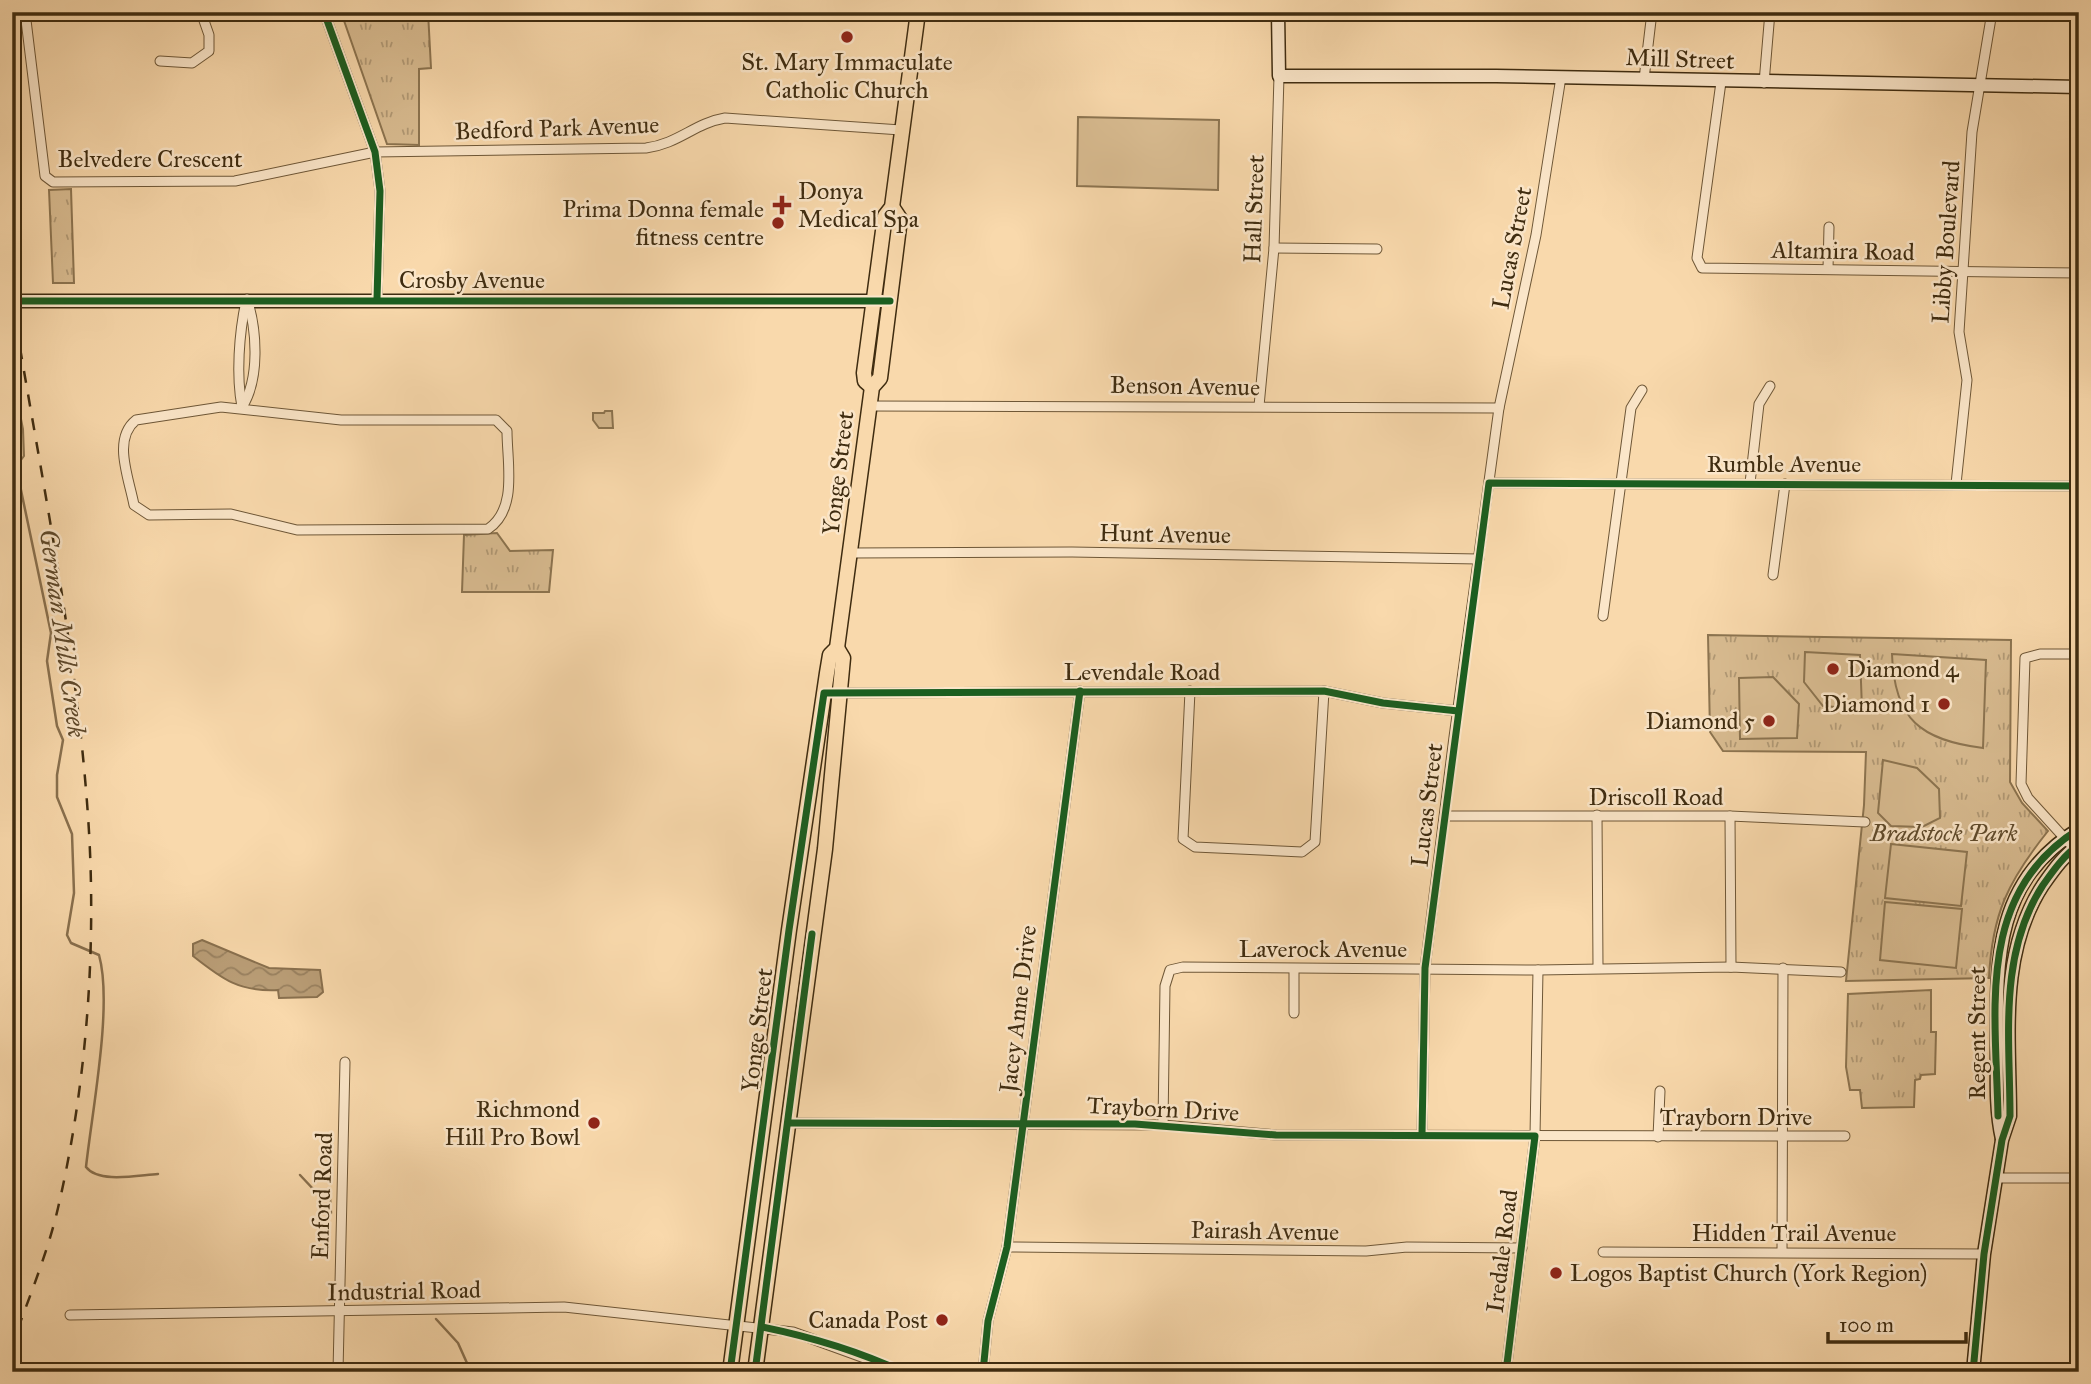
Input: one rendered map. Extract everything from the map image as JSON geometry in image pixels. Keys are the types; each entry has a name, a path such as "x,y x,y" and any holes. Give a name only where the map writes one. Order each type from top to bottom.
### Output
{"main road":[{"name":"Yonge Street","path":"872,387 864,376 873,302 885,216 892,207 918,12"},
{"name":"Yonge Street","path":"730,1372 789,930 824,693 830,655 837,648 872,387 880,378 900,219 892,207"},
{"name":"Yonge Street","path":"755,1372 825,849 843,657 837,648"}],"street":[{"name":"Belvedere Crescent","path":"25,12 45,176 53,182 235,181 375,152"},
{"path":"160,61 192,63 209,51 209,35 201,12"},
{"path":"324,12 375,152 380,191 377,299"},
{"name":"Hall Street","path":"1259,406 1274,248 1278,12"},
{"path":"1644,79 1652,12"},
{"path":"1764,83 1770,12"},
{"name":"Libby Boulevard","path":"1956,484 1967,380 1959,332 1972,132 1982,86 1992,12"},
{"name":"Mill Street","path":"1279,76 1561,77 2079,88"},
{"name":"Lucas Street","path":"1422,1134 1425,968 1458,711 1499,408 1536,235 1561,77"},
{"name":"Altamira Road","path":"1721,82 1697,258 1702,268 2079,273"},
{"name":"Bedford Park Avenue","path":"375,152 646,148 664,146 708,121 725,118 901,130"},
{"path":"1828,270 1829,227"},
{"path":"1274,248 1377,249"},
{"path":"242,407 251,393 253,356 254,322 247,299"},
{"path":"242,407 239,392 242,322 247,299"},
{"name":"Crosby Avenue","path":"12,301 890,301"},
{"path":"241,357 253,356"},
{"path":"1750,483 1759,404 1769,386"},
{"path":"1603,616 1631,408 1642,390"},
{"name":"Benson Avenue","path":"870,406 1499,408"},
{"path":"221,407 242,407 341,420 496,419 507,431 507,505 499,521 488,529 297,530 231,514 149,515 134,505 123,440 128,427 136,420 221,407"},
{"name":"Rumble Avenue","path":"1489,483 2079,485"},
{"path":"1773,575 1785,484"},
{"name":"Hunt Avenue","path":"851,553 1072,552 1479,559"},
{"path":"2077,846 2064,838 2028,798 2021,784 2025,658 2040,654 2079,654"},
{"name":"Jacey Anne Drive","path":"983,1372 988,1321 1007,1247 1051,892 1080,691"},
{"path":"1190,691 1183,839 1195,847 1302,852 1315,842 1324,691"},
{"name":"Levendale Road","path":"824,693 1324,691 1383,703 1458,711"},
{"name":"Driscoll Road","path":"1446,816 1730,816 1865,822"},
{"path":"1597,816 1598,967"},
{"path":"1730,816 1731,967"},
{"name":"Regent Street","path":"2002,1140 1998,1119 1996,998 2003,928 2009,908 2029,875 2064,838 2079,829"},
{"name":"Regent Street","path":"1973,1372 1984,1254 2002,1140 2010,1116 2013,957 2022,921 2033,901 2053,870 2077,846"},
{"name":"Laverock Avenue","path":"1163,1125 1165,986 1170,970 1183,967 1538,970 1731,967 1841,972"},
{"path":"1782,1252 1780,1138 1783,968"},
{"path":"1294,970 1294,1013"},
{"name":"Iredale Road","path":"1506,1372 1535,1136 1538,970"},
{"name":"Enford Road","path":"338,1372 345,1062"},
{"path":"1658,1137 1660,1091"},
{"name":"Trayborn Drive","path":"788,1123 1024,1122 1163,1125 1276,1135 1780,1138 1845,1136"},
{"path":"1998,1178 2079,1178"},
{"name":"Pairash Avenue","path":"1007,1247 1366,1251 1408,1247 1522,1248"},
{"name":"Hidden Trail Avenue","path":"1603,1252 1984,1254"},
{"name":"Industrial Road","path":"71,1315 564,1307 793,1332 903,1372"}],"green space":[{"path":"341,12 428,12 431,68 419,69 419,145 387,144"},
{"path":"1078,117 1219,120 1218,190 1077,186"},
{"path":"71,189 74,283 53,283 49,190"},
{"path":"12,374 23,429 24,456 12,472"},
{"path":"612,411 613,428 599,428 593,420 593,413"},
{"path":"497,533 510,551 553,550 549,592 462,592 464,535"},
{"name":"Bradstock Park","path":"1708,635 2011,640 2010,782 2022,803 2048,831 2022,866 2005,899 1994,935 1989,978 1846,981 1864,805 1866,752 1723,751 1710,732"},
{"name":"Diamond 4","path":"1805,652 1860,655 1862,709 1823,706 1804,682"},
{"name":"Diamond 1","path":"1892,654 1986,660 1983,748 1943,739 1915,723 1905,711 1898,695"},
{"name":"Diamond 5","path":"1773,677 1799,704 1797,738 1740,739 1739,678"},
{"path":"1883,760 1917,768 1939,789 1940,818 1922,827 1891,826 1878,813"},
{"path":"1891,844 1967,852 1961,906 1885,898"},
{"path":"1885,902 1962,909 1956,968 1880,960"},
{"path":"1931,990 1931,1032 1936,1032 1935,1074 1921,1075 1920,1079 1915,1080 1914,1107 1862,1108 1860,1090 1850,1090 1846,1067 1848,994"}],"water":[{"path":"202,940 269,968 320,970 323,992 317,997 279,998 278,990 252,989 232,982 193,956 193,944"}],"waterway":[{"name":"German Mills Creek","path":"12,427 18,476 51,633 47,661 57,726 63,740 57,775 57,797 72,834 74,893 67,935 71,943 99,955 103,976 103,1029 86,1167 92,1172 109,1177 158,1174"},
{"name":"German Mills Creek","path":"300,1175 315,1191 330,1199 331,1213"},
{"name":"German Mills Creek","path":"436,1319 458,1343 471,1372"}],"railway":[{"path":"12,300 75,686 88,816 91,914 83,1063 68,1161 48,1243 12,1345"}],"cycle path":[{"path":"324,12 375,152 380,191 377,299"},
{"path":"12,301 890,301"},
{"path":"1422,1134 1425,968 1489,483 2079,486"},
{"path":"983,1372 988,1321 1007,1247 1080,691"},
{"path":"730,1372 789,930 824,693 1324,691 1383,703 1458,711"},
{"path":"1998,1116 1995,996 1999,957 2007,920 2022,886 2046,855 2079,829"},
{"path":"1973,1372 1984,1254 2002,1140 2010,1116 2009,1027 2013,968 2019,939 2043,885 2068,853 2079,845"},
{"path":"755,1372 812,934"},
{"path":"788,1123 1135,1124 1276,1135 1535,1136 1506,1372"},
{"path":"762,1327 834,1345 903,1372"}],"place":[{"name":"St. Mary Immaculate Catholic Church","path":"847,37"},
{"name":"Donya Medical Spa","path":"782,205"},
{"name":"Prima Donna female fitness centre","path":"778,223"},
{"name":"Diamond 4","path":"1833,669"},
{"name":"Diamond 1","path":"1944,704"},
{"name":"Diamond 5","path":"1769,721"},
{"name":"Richmond Hill Pro Bowl","path":"594,1123"},
{"name":"Logos Baptist Church (York Region)","path":"1556,1273"},
{"name":"Canada Post","path":"942,1320"}]}
